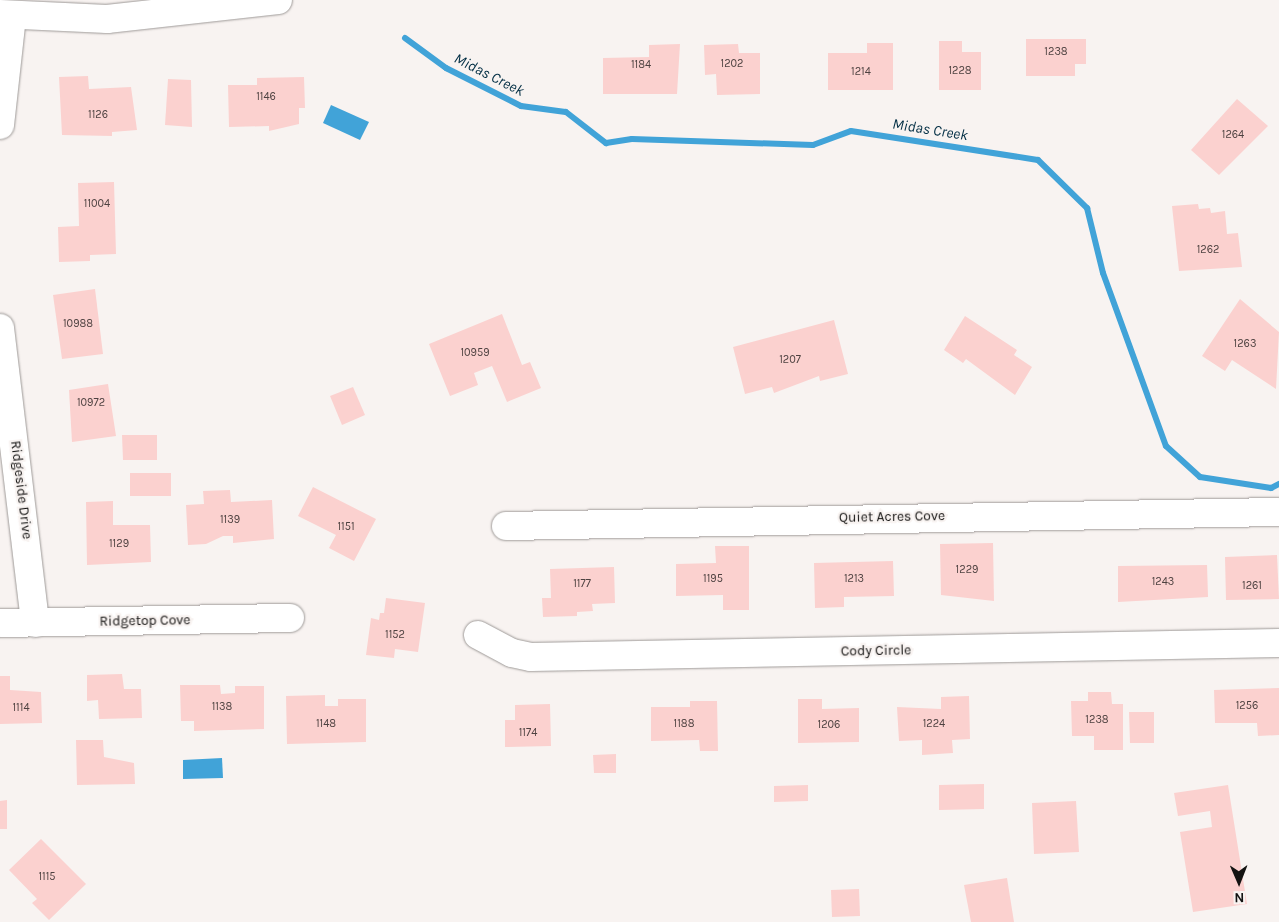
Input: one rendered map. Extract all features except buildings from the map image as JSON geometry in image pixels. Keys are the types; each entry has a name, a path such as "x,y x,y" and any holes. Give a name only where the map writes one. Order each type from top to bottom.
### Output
{"street":[{"path":"0,125 6,15 107,19 278,0"},
{"name":"Ridgeside Drive","path":"0,328 35,623"},
{"name":"Quiet Acres Cove","path":"506,526 1279,512"},
{"name":"Ridgetop Cove","path":"0,623 290,618"},
{"name":"Cody Circle","path":"478,635 512,654 531,658 1279,643"}],"water":[{"path":"331,105 369,122 360,140 323,123"},
{"path":"222,758 223,778 183,779 183,760"}],"waterway":[{"name":"Midas Creek","path":"405,38 446,68 521,106 566,112 606,143 632,139 813,145 851,131 1038,160 1087,208 1103,273 1166,446 1200,477 1271,488 1279,484"}]}
